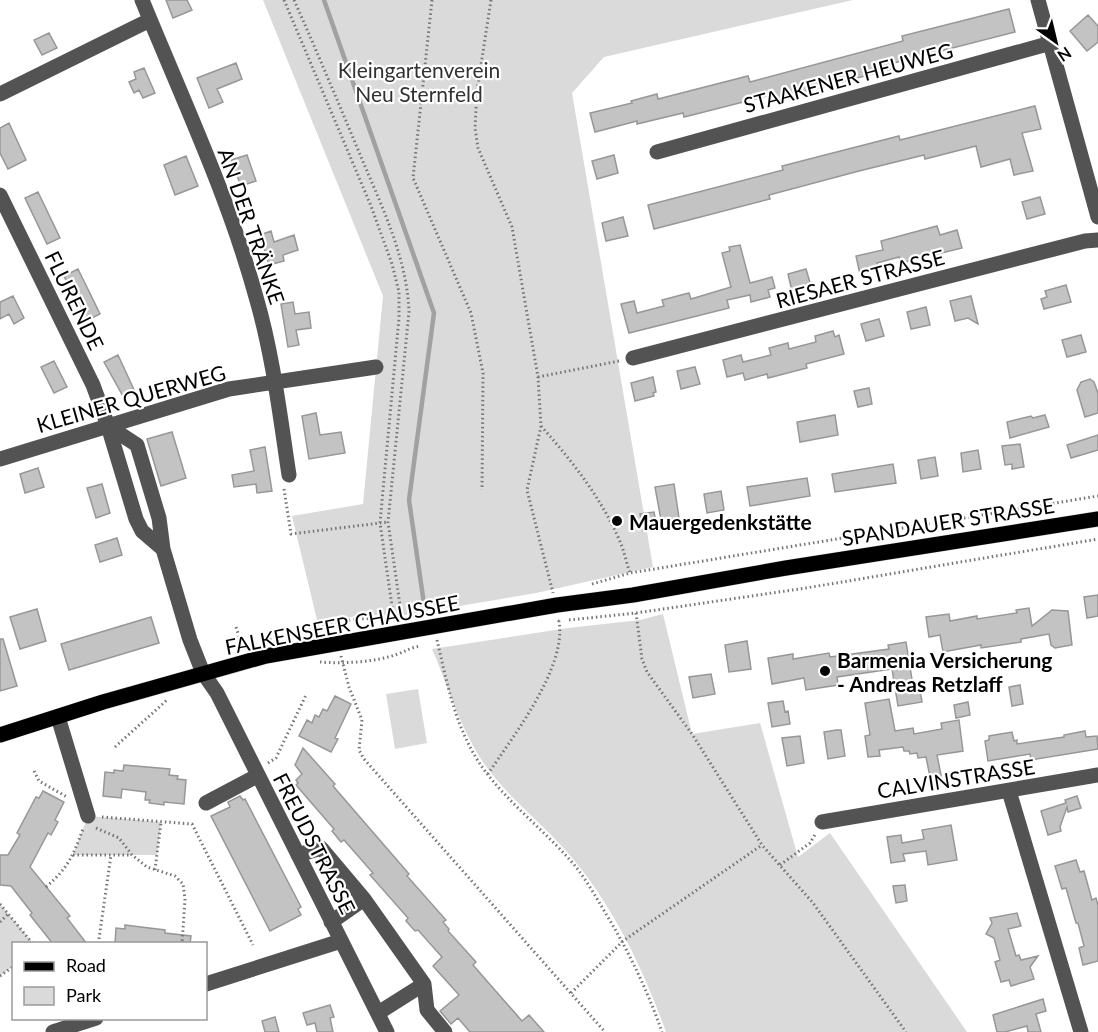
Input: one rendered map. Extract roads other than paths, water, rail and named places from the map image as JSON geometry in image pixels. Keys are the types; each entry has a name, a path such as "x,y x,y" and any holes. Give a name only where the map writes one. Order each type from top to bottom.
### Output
{"main road":[{"name":"SPANDAUER STRASSE","path":"555,600 633,595 786,568 1098,519"},
{"name":"FALKENSEER CHAUSSEE","path":"0,735 266,656 433,628 555,600"}],"street":[{"name":"AN DER TRÄNKE","path":"142,0 232,220 256,296 275,382 289,475"},
{"path":"1038,0 1098,217"},
{"path":"0,94 150,20"},
{"name":"STAAKENER HEUWEG","path":"657,152 1051,43"},
{"name":"FLURENDE","path":"0,195 93,385 108,426 135,519 142,531 163,549"},
{"name":"RIESAER STRASSE","path":"633,358 1085,241 1098,240"},
{"name":"KLEINER QUERWEG","path":"0,459 229,389 376,367"},
{"path":"108,426 137,445 159,518 163,549 190,640 203,673"},
{"name":"FREUDSTRASSE","path":"203,673 217,693 387,1032"},
{"path":"58,717 86,809"},
{"path":"206,803 256,773"},
{"name":"CALVINSTRASSE","path":"822,822 1098,775"},
{"path":"1009,791 1080,1032"},
{"path":"297,855 321,848 364,899 424,984 427,1010 445,1032"},
{"path":"331,922 364,899"},
{"path":"207,984 341,941"},
{"path":"378,1014 424,984"},
{"path":"53,1032 90,1020"}],"waterway":[{"path":"324,0 434,313 409,500 424,604"}],"place":[{"name":"Mauergedenkstätte","path":"617,521"},
{"name":"Barmenia Versicherung - Andreas Retzlaff","path":"825,671"}],"park label":[{"name":"Kleingartenverein Neu Sternfeld","path":"419,81"}]}
